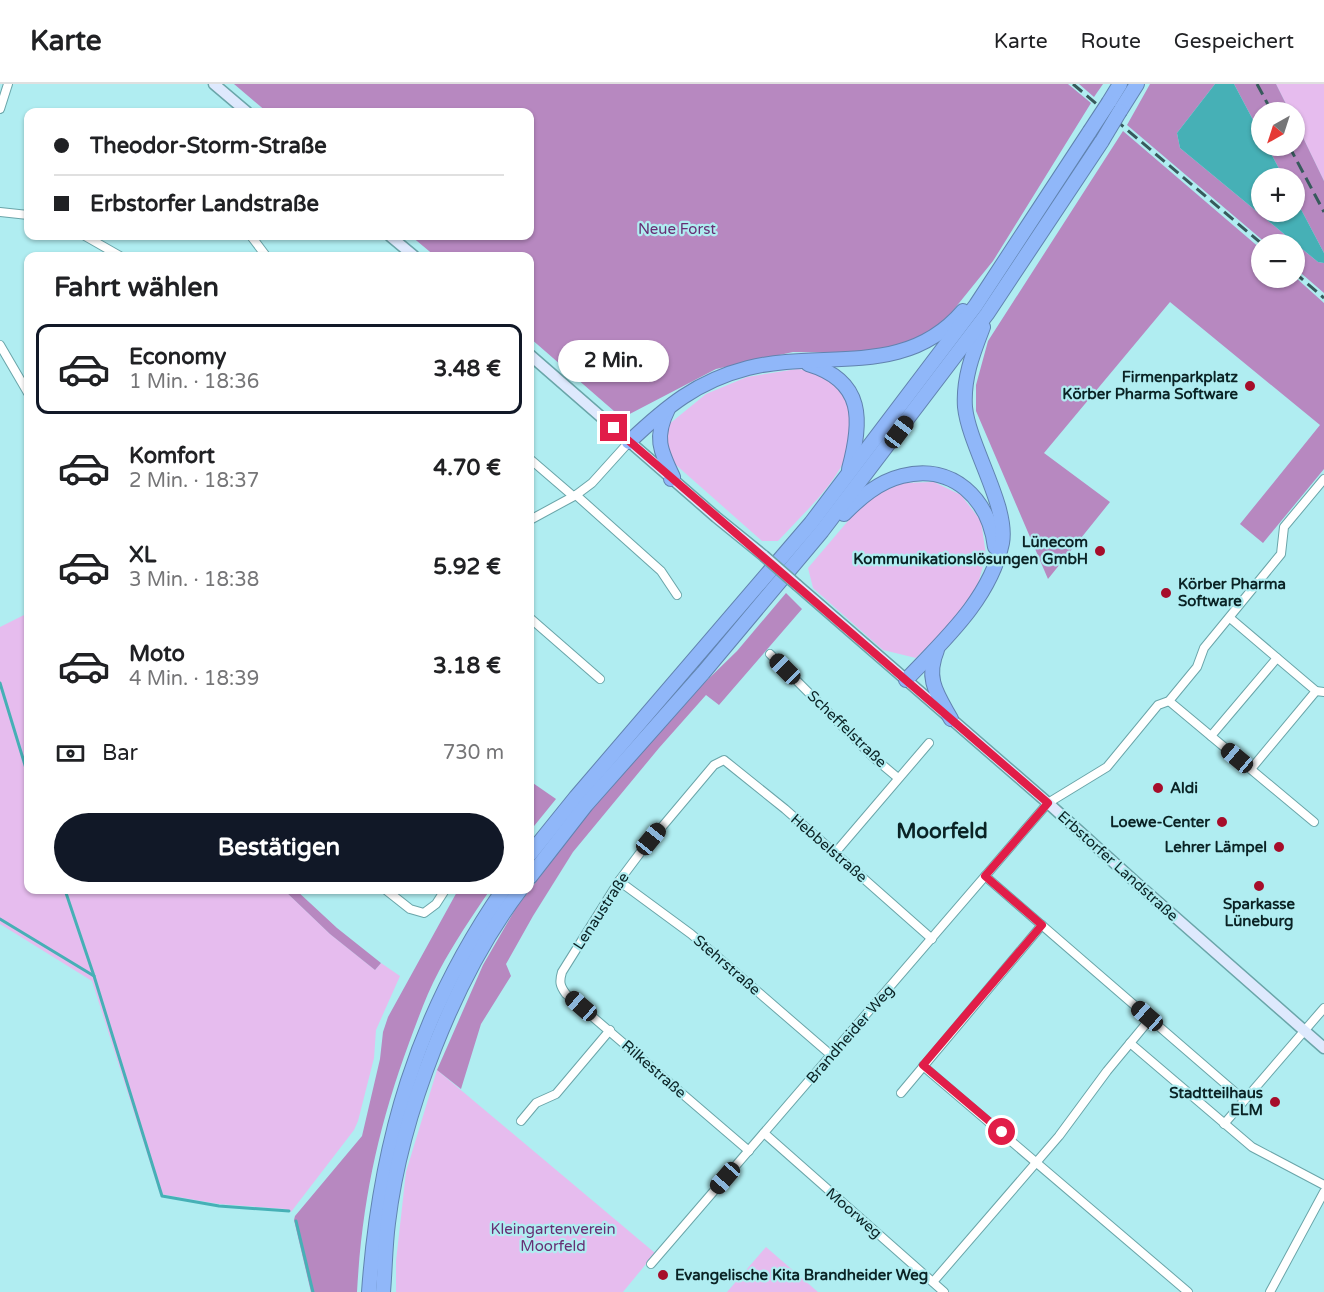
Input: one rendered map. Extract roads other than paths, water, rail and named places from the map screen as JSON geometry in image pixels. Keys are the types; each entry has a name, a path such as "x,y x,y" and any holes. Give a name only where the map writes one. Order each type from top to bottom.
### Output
{"highway":[{"path":"534,849 569,805 811,523 976,305 1120,84"},
{"path":"534,872 586,806 703,673 822,531 987,314 1102,141 1137,84"},
{"path":"629,442 670,404 708,381 728,374 795,360 884,356 922,342 941,331 957,317 1001,267"},
{"path":"906,680 965,615 986,587 1002,542 1001,523 996,504 970,431 965,407 965,385 969,365 987,314"},
{"path":"795,360 825,369 841,381 853,397 858,417 858,433 847,476"},
{"path":"670,404 662,421 659,440 661,452 673,477 671,479"},
{"path":"822,531 824,532 863,495 882,484 900,476 917,473 934,474 952,480 967,489 981,504 994,536 996,557"},
{"path":"939,645 933,660 932,679 935,690 951,719"},
{"path":"369,1292 378,1198 390,1140 406,1086 449,978 478,925 500,894"},
{"path":"383,1292 388,1222 393,1191 404,1143 423,1082 439,1037 462,985 490,933 517,894"}],"street":[{"path":"0,109 8,84"},
{"path":"214,84 242,108"},
{"path":"0,212 24,215"},
{"path":"93,240 113,252"},
{"path":"395,240 409,252"},
{"path":"0,345 24,386"},
{"name":"Erbstorfer Landstraße","path":"534,359 1048,803 1324,1048"},
{"path":"534,518 591,483 629,442"},
{"path":"534,462 661,571 677,595"},
{"name":"Brandheider Weg","path":"651,1264 1048,803 1102,771 1158,705 1169,701 1197,667 1204,648 1281,554 1284,527 1324,479"},
{"path":"1230,618 1320,692 1251,769"},
{"path":"534,621 600,679"},
{"name":"Scheffelstraße","path":"770,654 873,757 898,778"},
{"path":"1211,736 1277,658"},
{"path":"1169,701 1314,822"},
{"name":"Scheffelstraße","path":"835,853 929,743"},
{"name":"Hebbelstraße","path":"724,760 835,853 932,939"},
{"name":"Lenaustraße","path":"561,987 562,972 618,881 714,765 724,760"},
{"path":"985,876 1244,1100"},
{"name":"Stehrstraße","path":"618,881 691,934 831,1055"},
{"path":"391,894 410,909 424,913 436,904 442,894"},
{"path":"901,1093 1042,925"},
{"name":"Rilkestraße","path":"561,987 566,994 749,1151"},
{"path":"1224,1124 1324,1008"},
{"path":"933,1282 1059,1136 1107,1071 1150,1019"},
{"path":"520,1121 536,1103 556,1094 610,1030"},
{"path":"1130,1043 1252,1147 1324,1185"},
{"path":"923,1065 1188,1292"},
{"name":"Moorweg","path":"764,1133 944,1292"},
{"path":"1270,1292 1324,1192"}],"water":[{"path":"1215,84 1234,84 1251,116 1251,156 1272,156 1279,168 1251,168 1251,207 1180,148 1177,133"},
{"path":"1305,217 1324,253 1324,263 1318,262 1305,251 1305,234 1284,234 1270,222 1305,222"}],"waterway":[{"path":"0,683 24,762"},
{"path":"66,894 162,1196 219,1206 289,1211"},
{"path":"0,919 94,976"},
{"path":"296,1221 313,1292"}],"railway":[{"path":"1073,84 1251,235"},
{"path":"1257,84 1267,102"},
{"path":"1294,156 1324,212"},
{"path":"1305,282 1324,298"}],"place":[{"name":"Firmenparkplatz Körber Pharma Software","path":"1250,386"},
{"name":"Lünecom Kommunikationslösungen GmbH","path":"1100,551"},
{"name":"Körber Pharma Software","path":"1166,593"},
{"name":"Aldi","path":"1158,788"},
{"name":"Loewe-Center","path":"1222,822"},
{"name":"Lehrer Lämpel","path":"1279,847"},
{"name":"Sparkasse Lüneburg","path":"1259,886"},
{"name":"Stadtteilhaus ELM","path":"1275,1102"},
{"name":"Evangelische Kita Brandheider Weg","path":"663,1275"}],"district":[{"name":"Moorfeld","path":"942,831"}],"park label":[{"name":"Neue Forst","path":"677,229"},
{"name":"Kleingartenverein Moorfeld","path":"553,1238"}]}
